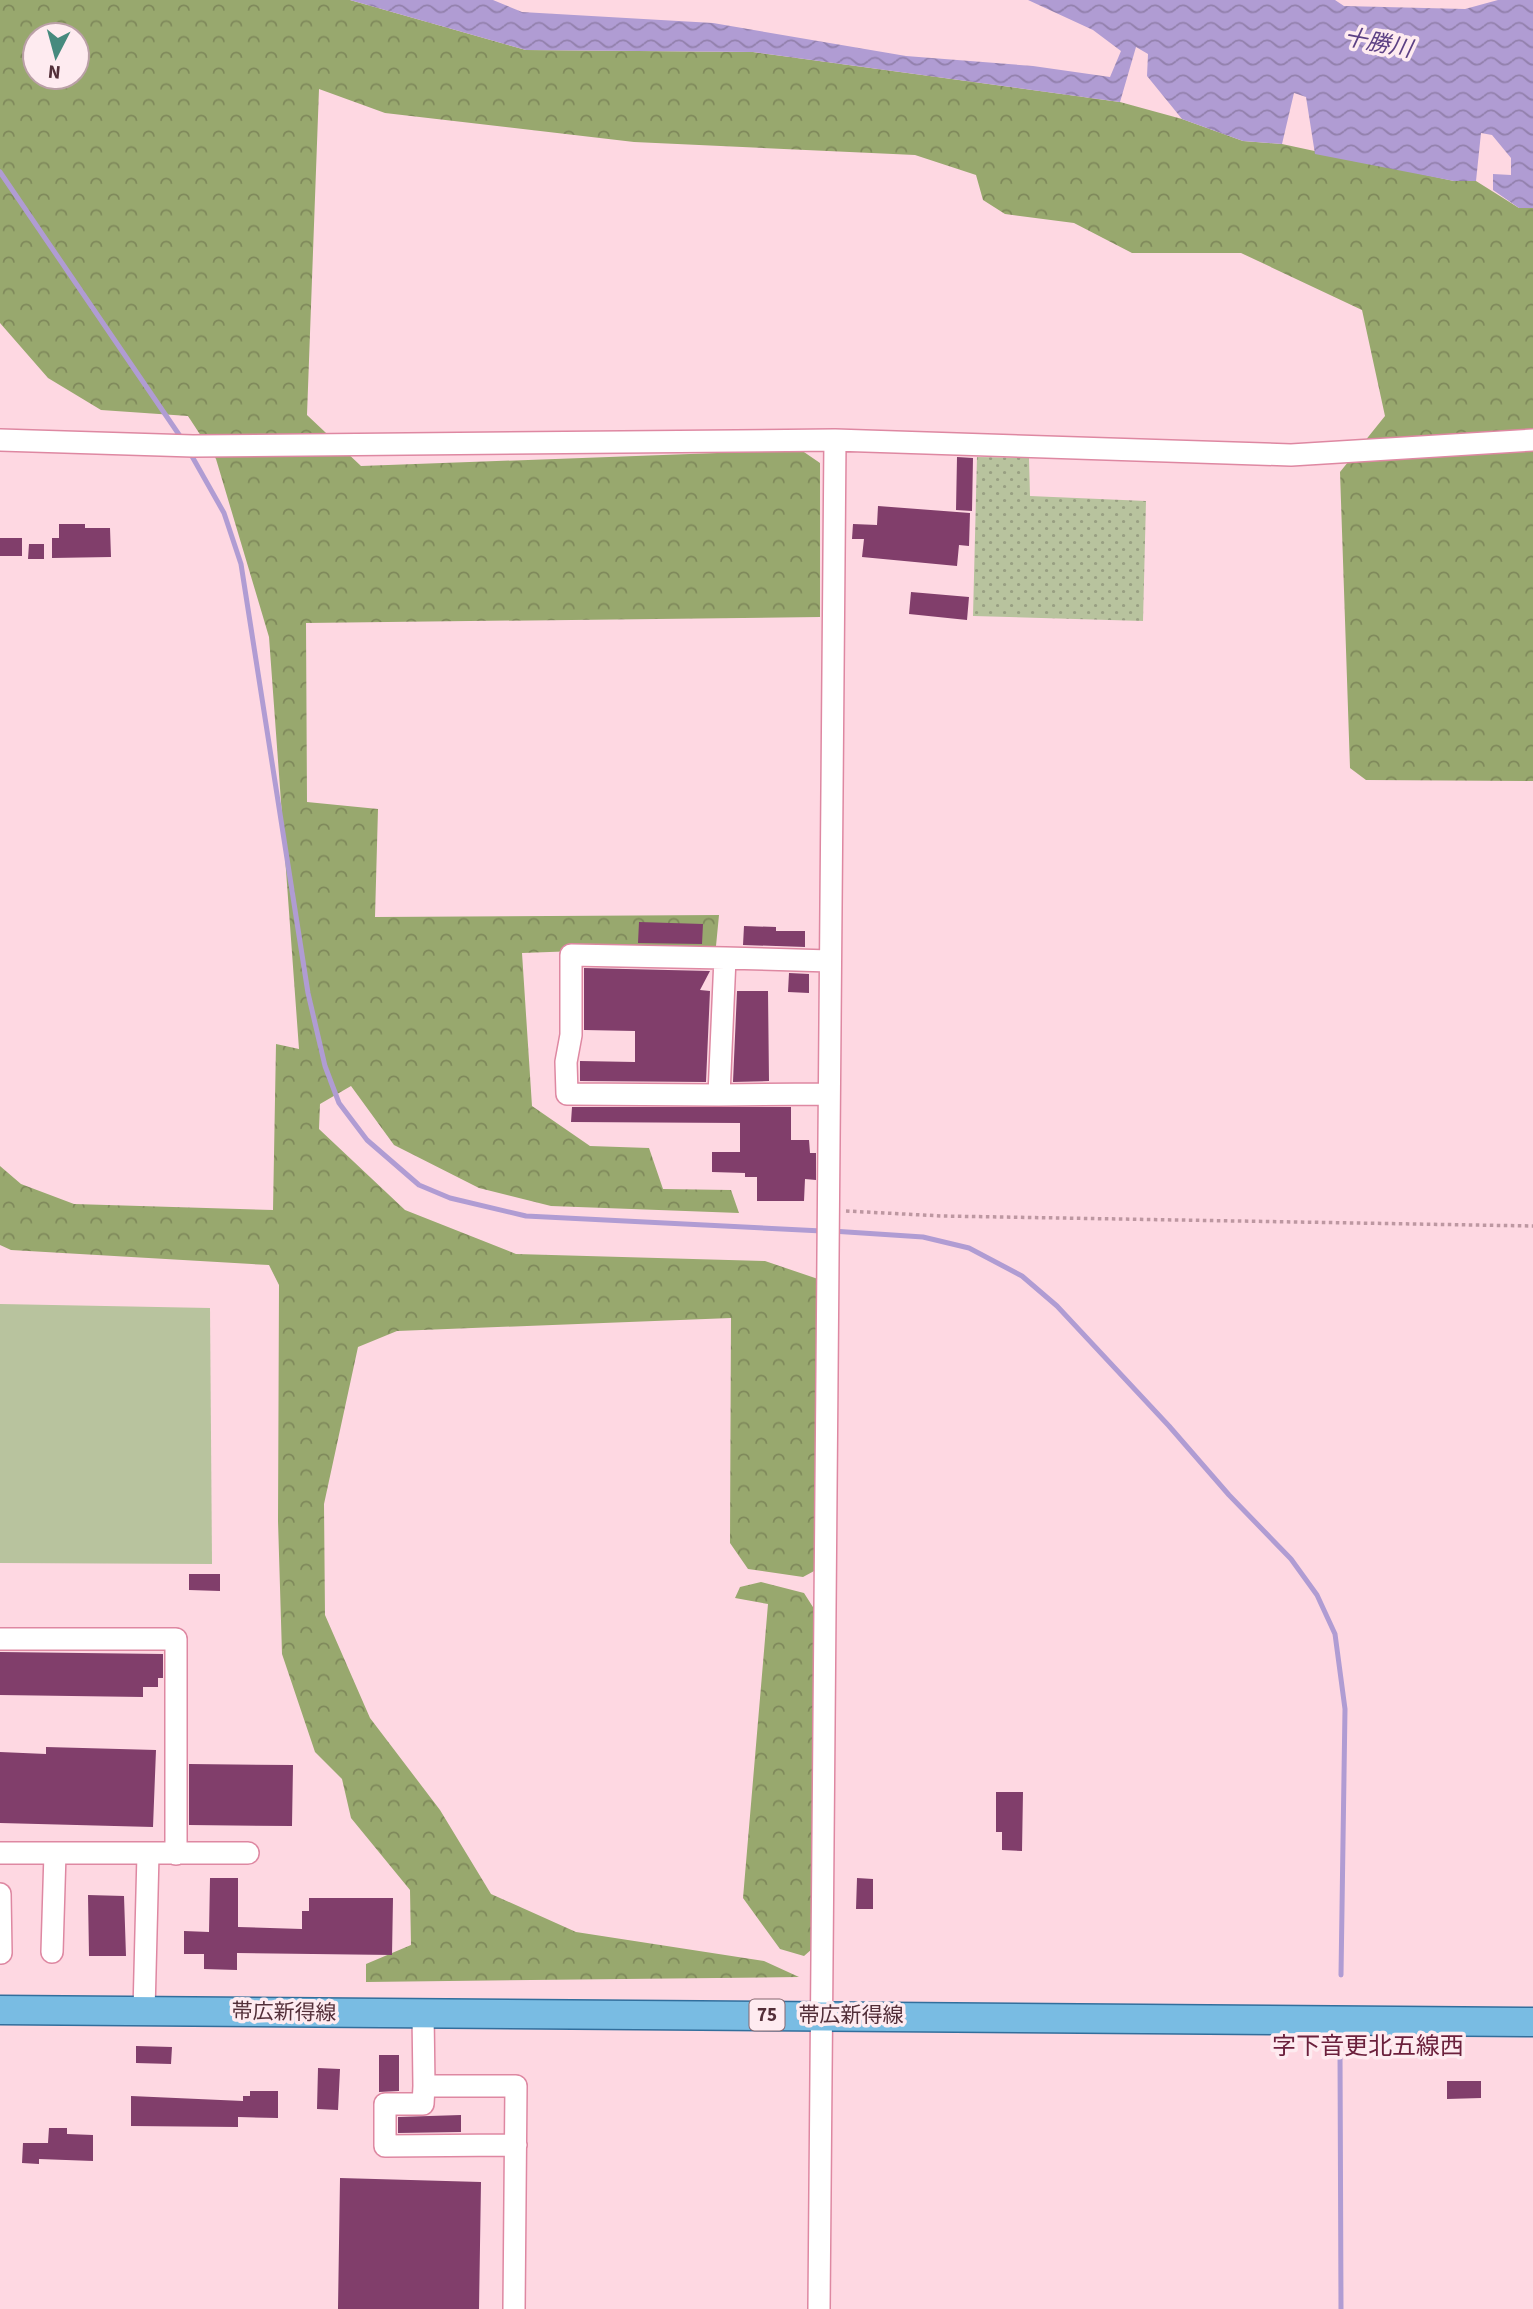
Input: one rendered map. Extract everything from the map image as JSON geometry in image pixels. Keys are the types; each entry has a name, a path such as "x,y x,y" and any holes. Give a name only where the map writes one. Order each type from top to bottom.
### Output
{"main road":[{"name":"帯広新得線","path":"0,2010 1533,2022"}],"street":[{"path":"0,440 193,446 835,440 1291,455 1533,440"},
{"path":"820,2309 835,440"},
{"path":"829,1094 567,1094 566,1062 571,1035 571,956 830,961"},
{"path":"719,1095 725,958"},
{"path":"0,1639 176,1639 176,1854"},
{"path":"0,1853 248,1853"},
{"path":"52,1952 55,1853"},
{"path":"144,2011 148,1854"},
{"path":"0,1894 1,1953"},
{"path":"423,2013 424,2104 385,2104 385,2146 516,2146"},
{"path":"424,2085 516,2086 514,2309"}],"path":[{"path":"828,1212 1533,1226"}],"green space":[{"path":"0,0 350,0 526,50 753,52 1120,102 1182,119 1243,141 1282,144 1454,181 1476,181 1519,208 1533,208 1533,781 1366,780 1350,768 1340,472 1385,416 1362,310 1241,253 1132,253 1074,223 1005,214 983,200 976,175 915,155 634,142 385,113 319,89 307,415 361,466 801,450 820,463 820,617 306,623 307,802 378,809 375,917 719,915 716,946 522,953 532,1106 590,1146 649,1148 663,1189 731,1190 739,1213 551,1206 479,1188 394,1145 351,1086 320,1104 319,1129 405,1210 516,1254 765,1261 818,1279 816,1570 803,1577 748,1569 730,1543 731,1318 397,1331 358,1347 324,1504 325,1615 370,1718 440,1810 491,1894 576,1932 764,1961 799,1977 366,1982 366,1964 411,1945 410,1890 351,1818 342,1779 315,1752 282,1654 278,1521 279,1285 269,1265 11,1250 0,1245 0,1166 21,1184 74,1204 273,1210 276,1044 299,1049 269,637 216,459 188,416 101,410 48,378 0,323"},
{"path":"977,457 1029,458 1030,496 1146,501 1143,621 973,616"},
{"path":"0,1304 210,1308 212,1564 0,1563"},
{"path":"761,1582 804,1593 818,1615 812,1949 804,1956 780,1949 743,1898 768,1604 735,1598 740,1587"}],"water":[{"name":"十勝川","path":"350,0 493,0 522,12 713,23 906,56 1033,66 1110,77 1121,51 1093,30 1028,0 1335,0 1344,6 1465,9 1498,0 1533,0 1533,208 1519,208 1493,190 1493,174 1511,175 1511,158 1492,135 1481,133 1476,181 1454,181 1315,154 1306,97 1294,93 1282,144 1243,141 1182,119 1147,76 1148,54 1136,47 1120,102 753,52 526,50"}],"building":[{"path":"957,457 973,458 972,511 956,510"},
{"path":"878,506 970,513 969,546 959,545 957,566 862,557 864,539 852,539 853,524 877,525"},
{"path":"59,524 110,528 111,557 52,558 52,538 59,538"},
{"path":"0,538 22,538 22,556 0,556"},
{"path":"29,544 44,544 44,559 28,559"},
{"path":"911,592 969,597 967,620 909,614"},
{"path":"639,922 703,924 702,944 638,943"},
{"path":"744,926 776,927 776,931 805,931 805,947 743,945"},
{"path":"584,968 710,971 700,990 710,991 706,1082 580,1081 580,1061 635,1062 635,1031 584,1030"},
{"path":"789,973 809,974 809,993 788,992"},
{"path":"737,991 768,991 769,1081 733,1082"},
{"path":"572,1107 791,1107 791,1140 809,1140 810,1153 816,1153 816,1180 805,1179 804,1201 757,1201 757,1177 745,1177 745,1173 712,1172 712,1152 740,1152 740,1123 571,1122"},
{"path":"189,1574 220,1574 220,1591 189,1590"},
{"path":"0,1652 163,1654 163,1678 158,1678 158,1687 143,1687 143,1697 0,1695"},
{"path":"46,1747 156,1750 153,1827 0,1823 0,1752 46,1754"},
{"path":"189,1764 293,1765 292,1826 189,1825"},
{"path":"996,1792 1023,1792 1022,1851 1002,1850 1002,1832 996,1832"},
{"path":"210,1878 238,1878 238,1927 302,1929 302,1911 309,1911 309,1898 393,1898 392,1955 237,1953 237,1970 204,1969 204,1954 184,1954 184,1931 209,1932"},
{"path":"857,1878 873,1879 873,1909 856,1909"},
{"path":"88,1895 124,1896 126,1956 89,1956"},
{"path":"136,2046 172,2047 171,2064 136,2063"},
{"path":"379,2055 399,2055 399,2091 379,2092"},
{"path":"318,2068 340,2069 338,2110 317,2109"},
{"path":"1447,2081 1481,2081 1481,2098 1447,2099"},
{"path":"250,2091 278,2091 278,2118 238,2117 238,2127 131,2126 131,2096 243,2101 243,2096 250,2096"},
{"path":"461,2115 461,2132 398,2133 398,2117"},
{"path":"49,2128 67,2128 67,2134 93,2135 93,2161 39,2159 39,2164 22,2163 23,2143 48,2143"},
{"path":"340,2178 481,2182 479,2309 338,2309"}],"waterway":[{"path":"0,172 182,439"},
{"path":"189,451 224,513 241,564 308,993 325,1066 339,1103 367,1140 419,1185 450,1198 526,1216 822,1231"},
{"path":"832,1231 923,1237 969,1248 1022,1276 1057,1306 1169,1426 1229,1495 1291,1559 1317,1595 1335,1634 1345,1709 1341,1975"},
{"path":"1340,2051 1341,2309"}],"district":[{"name":"字下音更北五線西","path":"1368,2046"}]}
